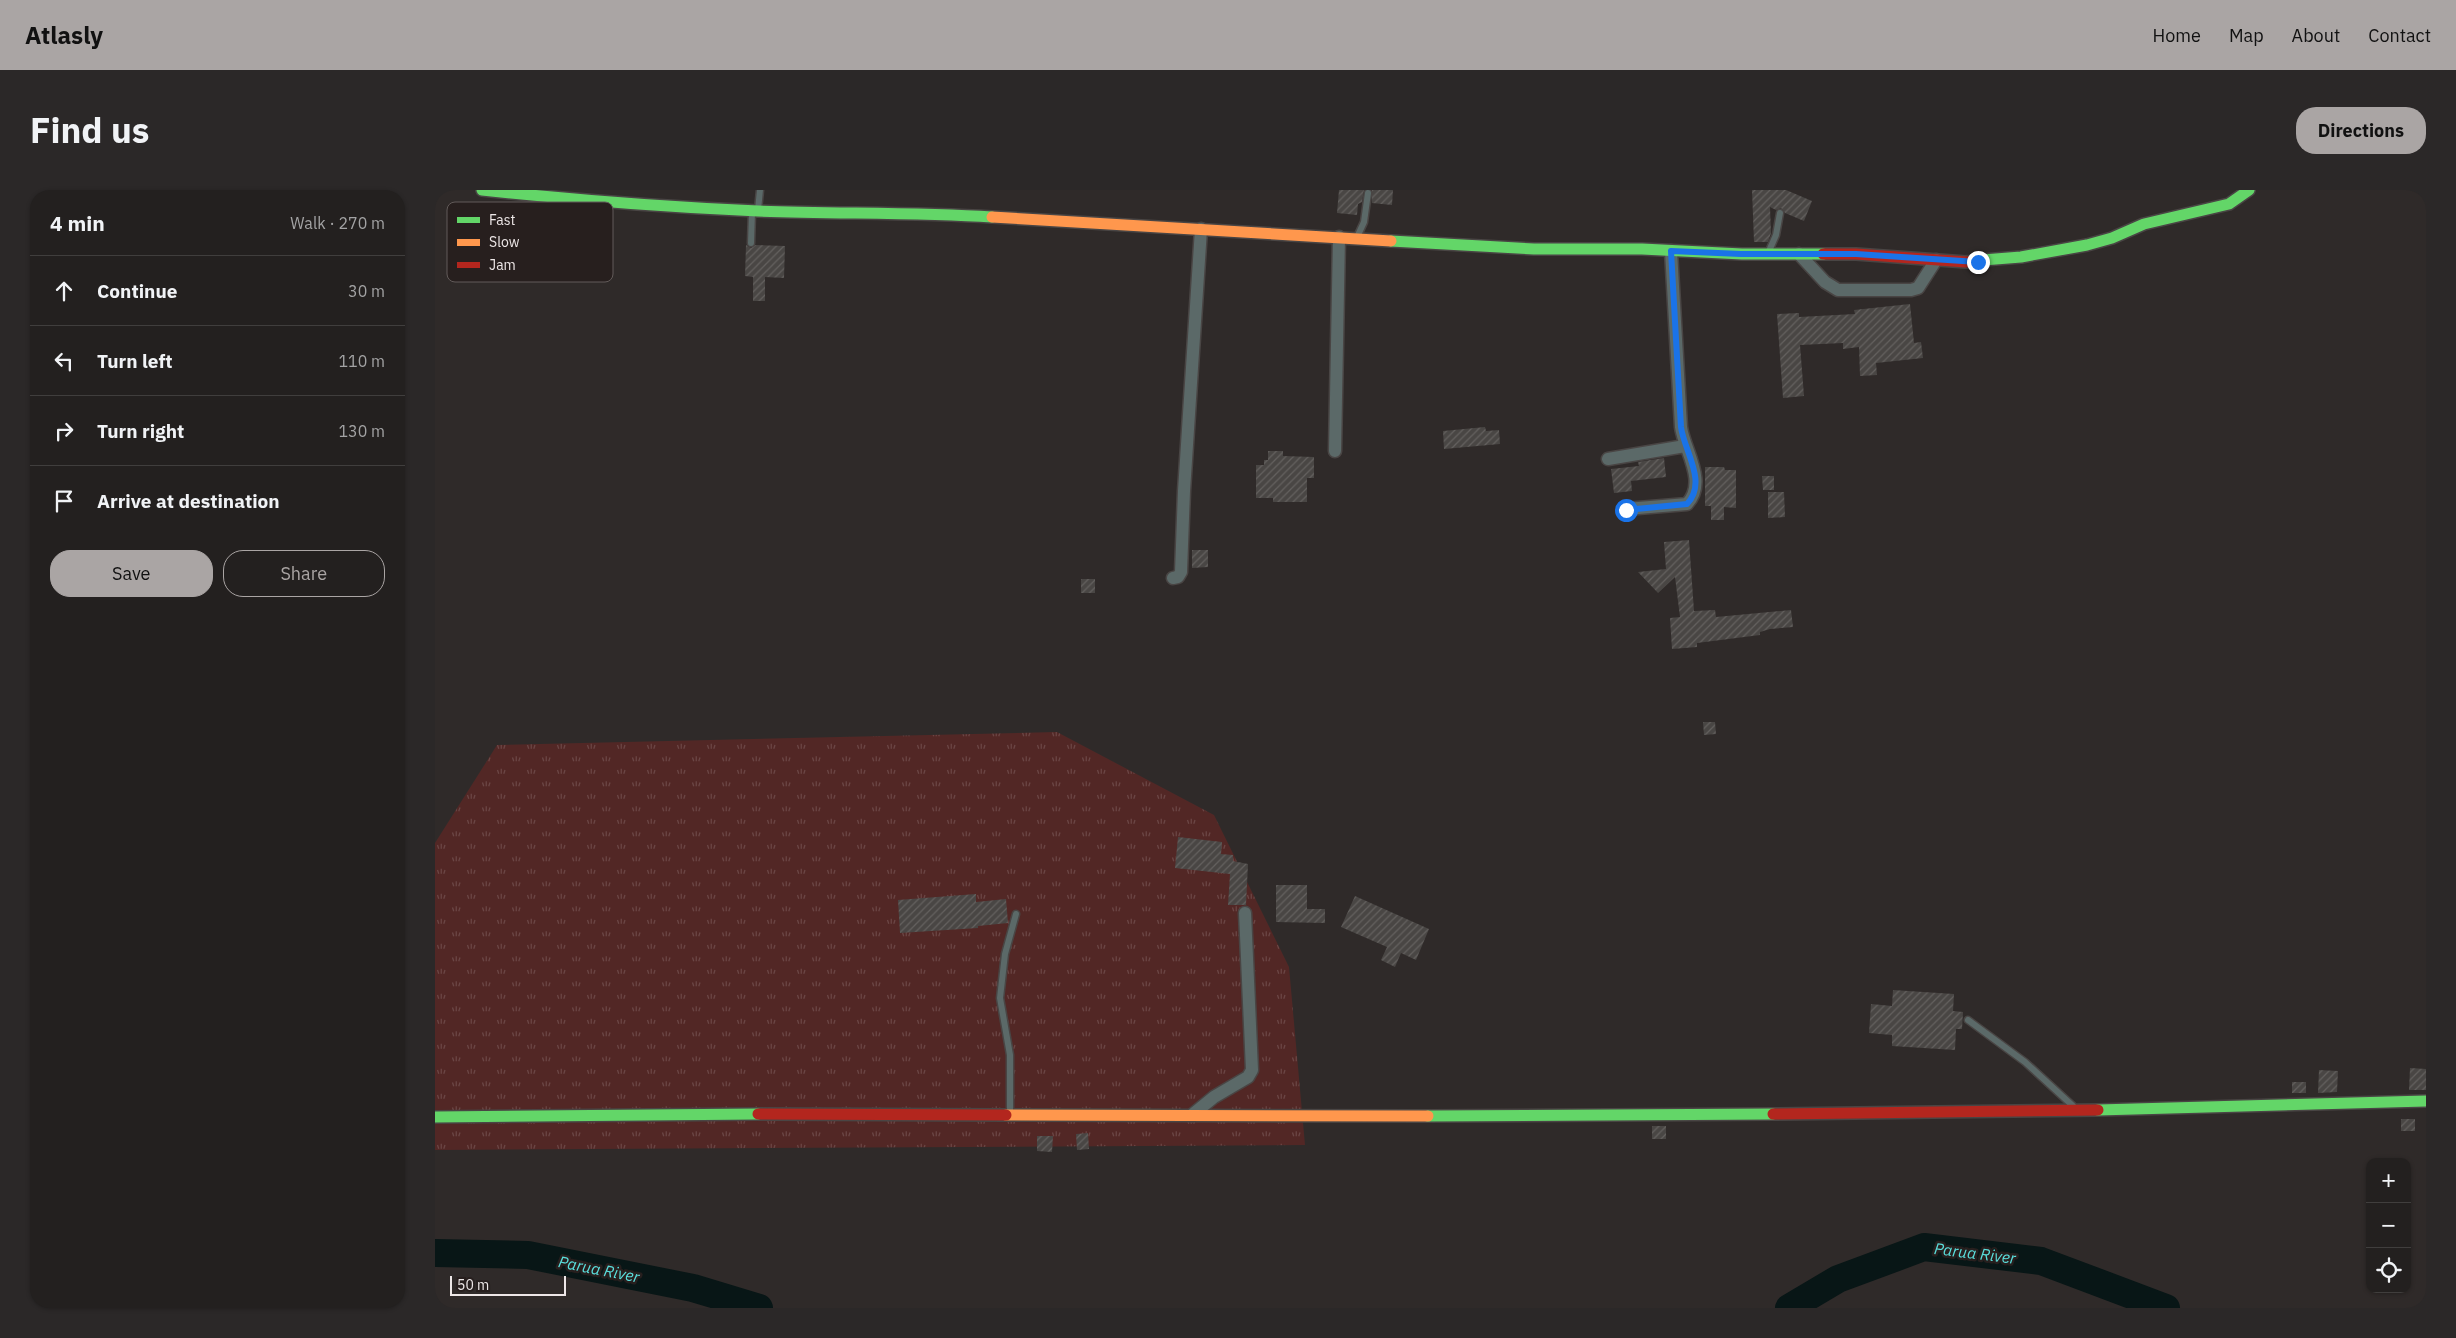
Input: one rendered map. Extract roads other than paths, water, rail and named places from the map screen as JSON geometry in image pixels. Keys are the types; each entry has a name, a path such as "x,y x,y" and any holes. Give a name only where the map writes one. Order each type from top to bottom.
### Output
{"street":[{"path":"482,190 607,202"},
{"path":"613,202 755,211 940,214 1534,249 1623,248 1767,254 1856,254 1966,262 1993,261 2087,245 2112,238 2144,224 2229,204 2249,190"},
{"path":"1173,578 1179,577 1181,572 1184,491 1201,229"},
{"path":"1335,451 1339,237"},
{"path":"1626,510 1687,504 1691,500 1694,489 1694,466 1685,446 1681,427 1671,251"},
{"path":"1799,254 1825,282 1838,290 1911,290 1918,288 1936,260"},
{"path":"1608,459 1685,446"},
{"path":"1192,1115 1215,1097 1248,1077 1252,1070 1245,913"},
{"path":"435,1117 1983,1113 2426,1101"}],"lane":[{"path":"751,244 760,190"},
{"path":"1356,238 1364,222 1368,193"},
{"path":"1767,254 1776,235 1780,214"},
{"path":"1010,1115 1010,1055 1000,998 1005,954 1016,914"},
{"path":"1968,1020 2025,1062 2078,1110"}],"waterway":[{"name":"Parua River","path":"1789,1308 1838,1279 1924,1247 2041,1261 2166,1308"},
{"name":"Parua River","path":"435,1253 528,1255 693,1288 759,1308"}]}
